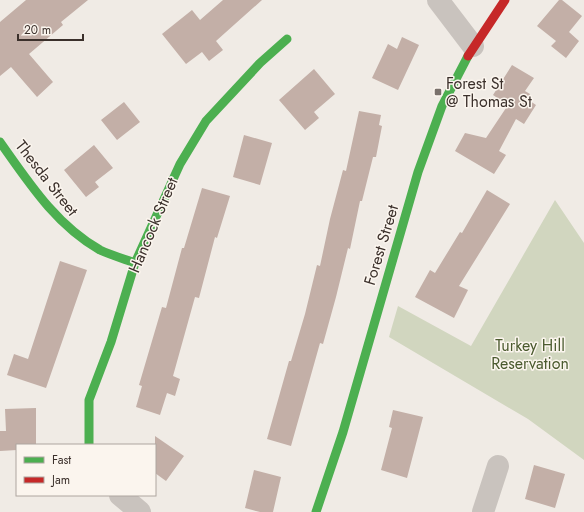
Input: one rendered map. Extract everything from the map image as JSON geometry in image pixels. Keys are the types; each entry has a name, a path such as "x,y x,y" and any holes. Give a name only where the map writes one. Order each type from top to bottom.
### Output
{"street":[{"path":"438,0 473,46"},
{"name":"Forest Street","path":"316,512 343,432 418,172 442,106 473,46 505,0"},
{"name":"Hancock Street","path":"88,444 89,400 111,342 135,263 180,164 206,121 260,63 287,39"},
{"name":"Thesda Street","path":"0,142 38,196 68,228 101,250 135,263"},
{"path":"483,512 498,466"},
{"path":"121,496 140,512"}],"green space":[{"name":"Turkey Hill Reservation","path":"555,200 584,243 584,460 528,419 389,337 398,306 471,346"}],"building":[{"path":"26,0 88,0 61,22 63,25 29,54 53,82 37,97 11,67 0,76 0,22"},
{"path":"223,0 262,0 216,41 223,50 209,61 202,52 186,64 162,34 192,10 200,20"},
{"path":"559,0 562,0 582,16 569,32 579,41 566,58 551,46 556,41 537,26"},
{"path":"402,37 419,45 398,90 372,78 388,44 397,49"},
{"path":"512,65 534,78 525,91 530,94 527,99 536,105 524,124 516,119 499,151 506,155 494,174 455,151 465,133 486,138 508,105 493,95"},
{"path":"314,69 335,94 314,112 319,118 305,130 279,100"},
{"path":"124,102 140,122 117,140 101,120"},
{"path":"359,111 381,115 379,125 382,126 376,157 373,157 362,201 360,201 350,249 348,248 323,344 320,343 291,446 267,439 289,361 291,361 305,314 317,265 320,266 330,219 343,170 346,171"},
{"path":"244,135 272,143 260,185 233,177"},
{"path":"94,145 113,168 95,182 99,187 86,197 64,170"},
{"path":"202,188 230,196 217,238 215,237 199,298 195,297 173,376 180,379 175,396 167,393 160,415 136,407 142,386 139,385 162,307 166,308 182,248 184,248"},
{"path":"487,190 510,204 459,286 468,290 454,318 415,297 430,270 435,273 460,232 462,233"},
{"path":"60,261 87,270 46,388 7,375 14,354 28,359"},
{"path":"36,408 36,444 16,444 16,450 0,451 0,431 6,431 5,409"},
{"path":"393,410 423,417 407,478 381,470 392,428 389,427"},
{"path":"155,436 184,456 166,481 156,474"},
{"path":"534,465 565,474 555,508 525,499"},
{"path":"254,470 281,477 273,512 260,512 245,508"}],"traffic: fast":[{"path":"89,444 89,400 111,342 135,263 180,164 206,121 260,63 287,39"},
{"path":"316,512 343,432 418,172 442,106 468,56"},
{"path":"0,142 44,202 70,228 84,240 100,250 135,263"}],"traffic: jam":[{"path":"468,56 505,0"}],"place":[{"name":"Forest St @ Thomas St","path":"438,92"}]}
